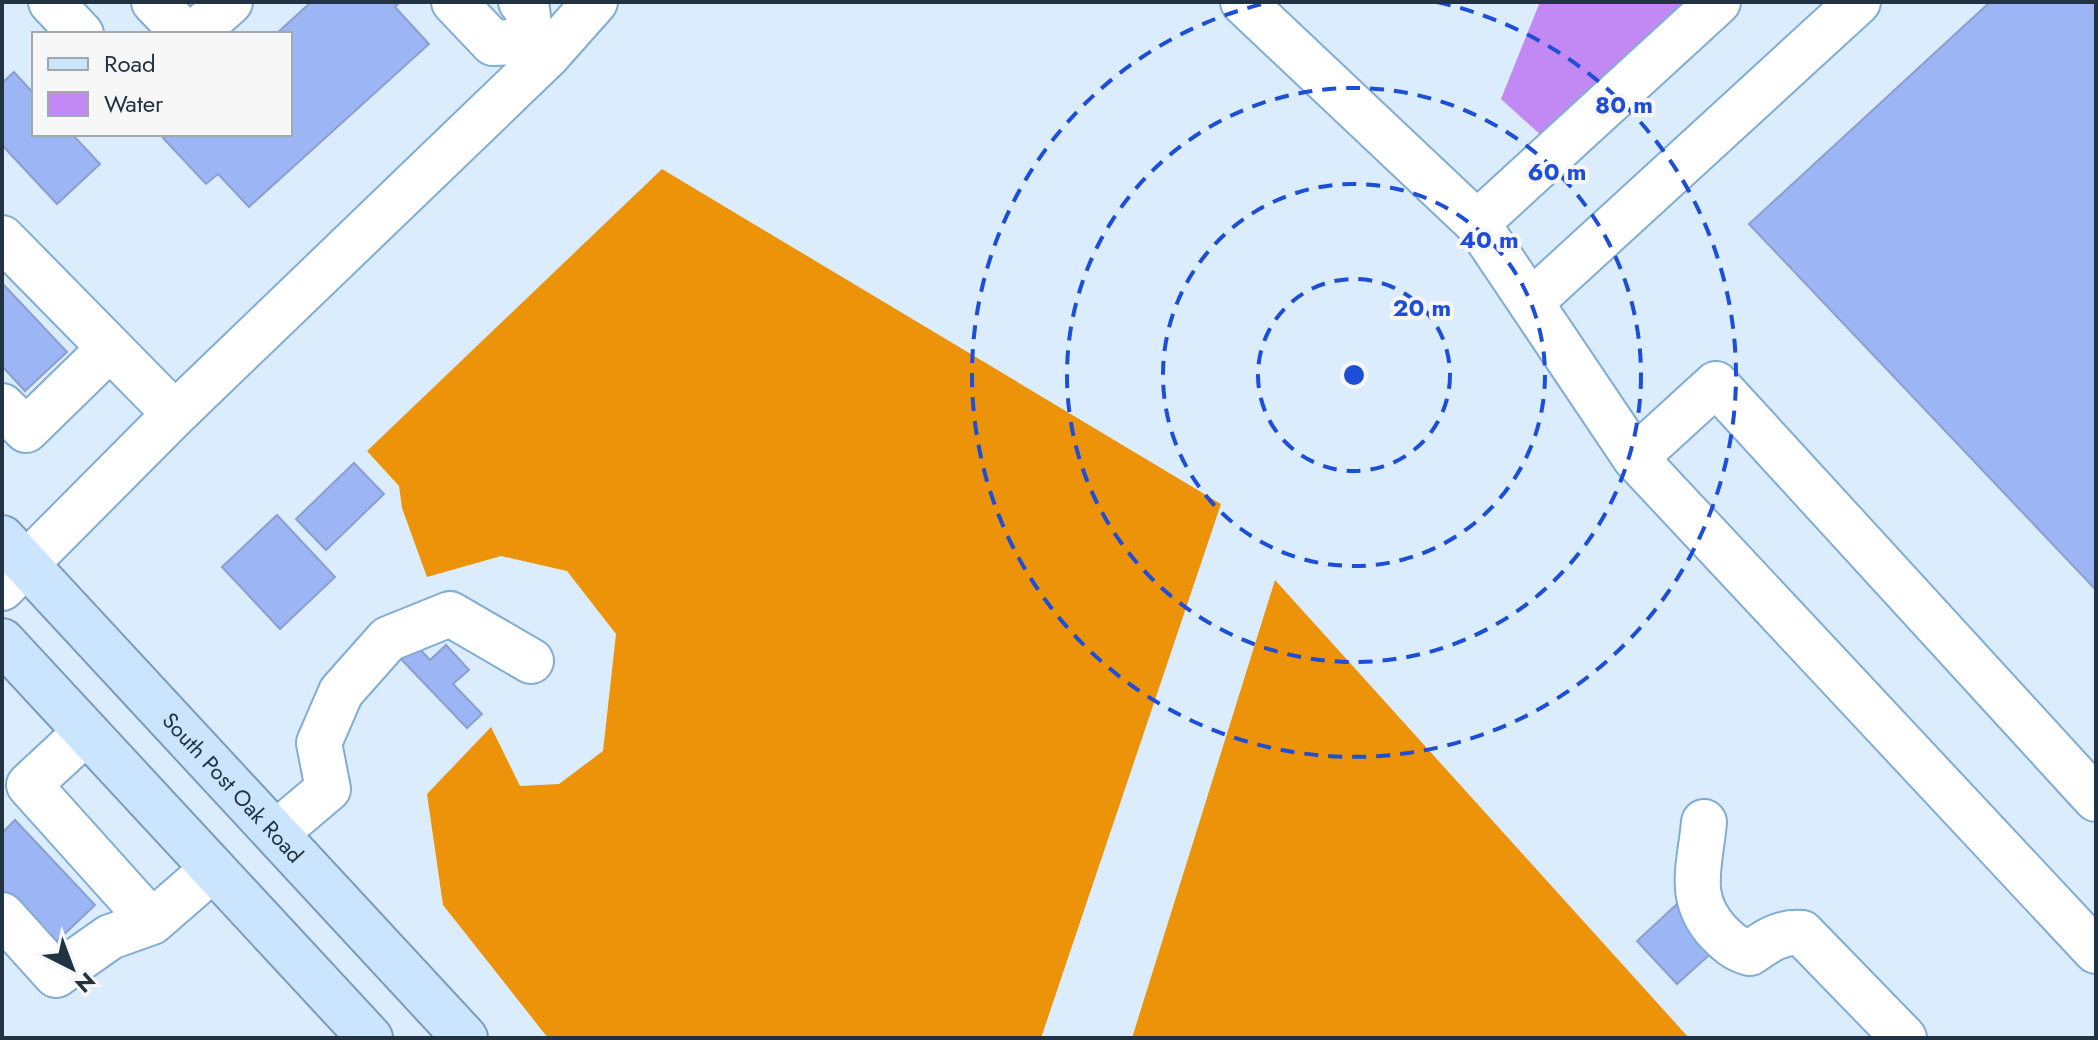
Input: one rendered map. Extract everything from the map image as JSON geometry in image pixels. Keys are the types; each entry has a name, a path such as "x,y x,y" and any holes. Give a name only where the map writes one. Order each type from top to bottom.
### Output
{"main road":[{"name":"South Post Oak Road","path":"10,563 276,833 449,1033"},
{"path":"2,641 370,1038"}],"lane":[{"path":"51,2 79,32"},
{"path":"154,2 183,32"},
{"path":"196,32 230,2"},
{"path":"454,2 493,43 533,33 595,2"},
{"path":"1243,2 1477,223 1635,458 2096,951"},
{"path":"1477,223 1718,2"},
{"path":"1531,302 1858,2"},
{"path":"10,563 175,414 533,33"},
{"path":"2,238 175,414"},
{"path":"2,406 26,430 110,348"},
{"path":"1635,458 1716,384 2096,799"},
{"path":"276,833 328,789 319,743 341,692 388,639 450,614 531,661"},
{"path":"86,732 16,795 152,922"},
{"path":"1704,822 1697,901 1712,926 1729,944 1750,953 1773,938 1790,932 1802,933 1892,1026"},
{"path":"2,915 56,975 110,937 152,922 213,869"}],"shaded area":[{"path":"662,169 1221,504 1041,1038 548,1038 443,905 427,794 491,727 520,786 559,784 603,751 616,634 567,571 501,556 427,577 402,508 399,486 367,451"},
{"path":"1275,580 1689,1038 1132,1038"}],"water":[{"path":"1540,2 1689,2 1544,138 1501,99"}],"building":[{"path":"311,2 400,2 395,7 429,44 249,207 218,174 206,184 163,138 292,136 292,32 278,32"},
{"path":"1990,2 2096,2 2096,590 1749,224"},
{"path":"14,72 32,92 32,136 74,136 100,164 57,204 2,145 2,83"},
{"path":"2,283 67,352 25,391 2,366"},
{"path":"354,463 384,494 326,550 296,519"},
{"path":"277,515 335,577 280,629 222,567"},
{"path":"415,644 430,660 446,645 469,670 453,684 482,714 467,728 400,658"},
{"path":"15,820 95,905 54,944 2,891 2,833"},
{"path":"1676,905 1717,948 1677,984 1637,941"}]}
